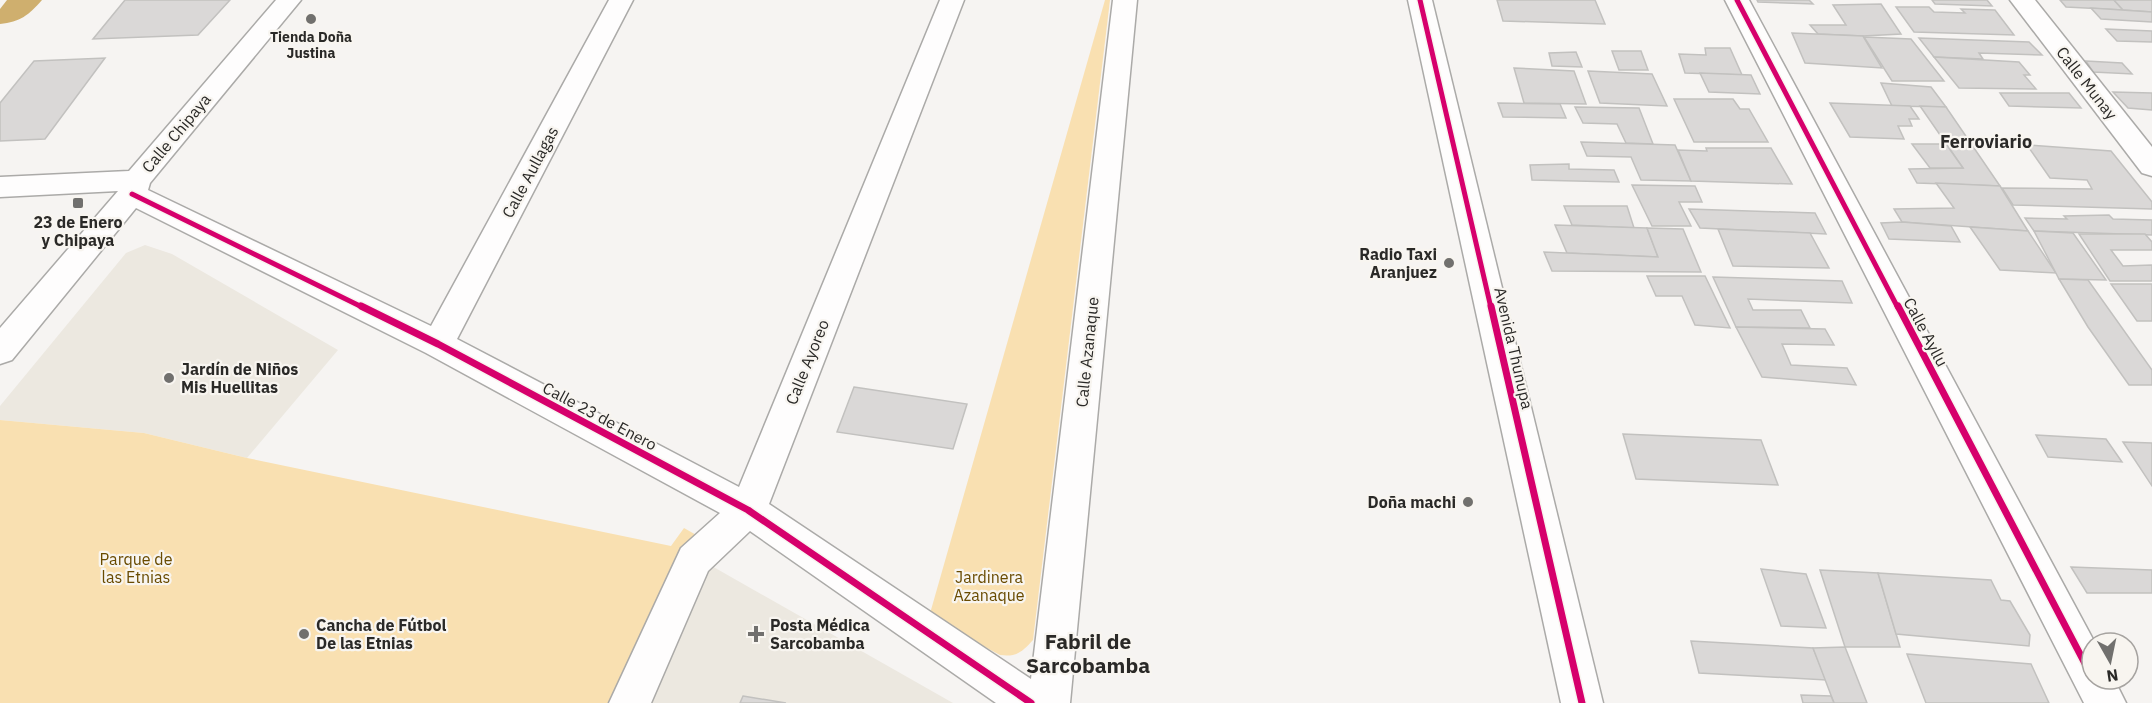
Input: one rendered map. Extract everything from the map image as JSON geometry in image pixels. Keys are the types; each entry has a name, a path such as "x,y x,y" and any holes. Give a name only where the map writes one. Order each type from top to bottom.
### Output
{"street":[{"name":"Calle Chipaya","path":"0,351 289,0"},
{"name":"Calle Aullagas","path":"438,344 621,0"},
{"name":"Calle Ayoreo","path":"630,703 694,560 748,510 952,0"},
{"name":"Calle Azanaque","path":"1049,703 1125,0"},
{"name":"Avenida Thunupa","path":"1420,0 1582,703"},
{"name":"Calle Ayllu","path":"1737,0 2080,655"},
{"name":"Calle Munay","path":"2022,0 2152,166"},
{"name":"Calle 23 de Enero","path":"0,187 134,187 438,344 748,510 1031,703"}],"shaded area":[{"path":"7,0 42,0 24,17 0,24 0,9"},
{"name":"Jardín de Niños Mis Huellitas","path":"145,245 172,254 338,350 247,458 144,433 0,420 0,406 126,253"},
{"name":"Posta Médica Sarcobamba","path":"710,565 953,703 651,703"}],"green space":[{"name":"Jardinera Azanaque","path":"1105,0 1110,0 1033,640 1019,653 1000,655 929,617"},
{"name":"Parque de las Etnias","path":"0,420 144,433 247,458 671,546 684,528 719,548 651,703 0,703"}],"building":[{"path":"125,0 230,0 198,35 93,39"},
{"path":"1497,0 1595,0 1605,24 1503,21"},
{"path":"1757,0 1809,0 1813,4 1758,2"},
{"path":"1932,0 1987,0 1992,6 1935,4"},
{"path":"2060,0 2114,0 2123,10 2066,7"},
{"path":"2114,0 2152,0 2152,12 2123,10"},
{"path":"1881,4 1901,34 1863,36 1818,34 1810,25 1846,25 1833,5"},
{"path":"1896,7 1929,7 1934,12 1965,13 1961,9 1995,10 2014,35 1914,32"},
{"path":"2091,8 2152,12 2152,22 2101,19"},
{"path":"2106,29 2152,31 2152,42 2117,41"},
{"path":"1792,33 1863,36 1882,68 1805,63"},
{"path":"1864,37 1911,39 1944,81 1892,81"},
{"path":"1919,38 2029,42 2042,55 1979,53 1983,59 1934,57"},
{"path":"1705,48 1730,48 1742,75 1685,73 1679,54 1706,55"},
{"path":"1612,51 1641,51 1648,70 1619,70"},
{"path":"1576,52 1582,67 1552,66 1549,53"},
{"path":"1934,57 2019,62 2030,75 2024,75 2036,89 1959,88"},
{"path":"105,58 45,139 0,141 0,103 34,61"},
{"path":"2086,61 2122,63 2132,74 2093,72"},
{"path":"1514,68 1574,71 1586,104 1524,103"},
{"path":"1588,71 1652,74 1667,106 1600,103"},
{"path":"1700,73 1751,75 1760,94 1709,92"},
{"path":"1881,83 1931,87 1946,107 1892,106"},
{"path":"2113,92 2152,93 2152,110 2128,108"},
{"path":"2000,93 2069,93 2081,108 2009,106"},
{"path":"1674,99 1733,99 1740,109 1749,109 1768,142 1694,142"},
{"path":"1498,103 1560,104 1566,118 1503,117"},
{"path":"1830,103 1910,106 1919,119 1909,119 1912,126 1898,126 1904,139 1850,137"},
{"path":"1920,106 1946,107 2000,186 1917,183 1909,169 1963,168"},
{"path":"1575,107 1639,108 1653,144 1626,143 1617,124 1583,123"},
{"path":"1581,142 1675,145 1691,181 1641,180 1631,157 1587,156"},
{"path":"1912,144 1946,144 1963,168 1930,168"},
{"path":"2027,145 2111,151 2152,202 2152,209 2013,205 2002,188 2092,189 2087,180 2050,178"},
{"path":"1706,148 1771,148 1792,184 1691,181 1678,150 1707,151"},
{"path":"1569,164 1569,169 1614,170 1619,182 1532,180 1530,165"},
{"path":"1936,183 2000,186 2028,231 1902,222 1894,209 1954,208"},
{"path":"1632,185 1695,186 1702,202 1679,202 1691,226 1652,226"},
{"path":"1564,206 1627,206 1634,228 1572,225"},
{"path":"1689,209 1815,213 1826,234 1700,228"},
{"path":"2109,215 2113,219 2152,220 2152,235 2034,231 2025,218 2067,219 2064,216"},
{"path":"1902,222 1951,226 1960,242 1889,239 1881,223"},
{"path":"1555,225 1647,228 1658,257 1567,253"},
{"path":"1970,227 2028,231 2056,273 2000,270"},
{"path":"1647,228 1683,229 1701,272 1552,271 1544,252 1658,257"},
{"path":"1718,229 1810,233 1829,268 1733,266"},
{"path":"2034,231 2073,233 2106,280 2059,279"},
{"path":"2079,234 2145,234 2152,242 2152,250 2111,250 2123,266 2152,265 2152,281 2110,281"},
{"path":"1647,276 1705,276 1730,328 1695,325 1682,296 1656,296"},
{"path":"1713,277 1842,281 1852,303 1748,299 1753,310 1801,310 1810,328 1736,327"},
{"path":"2059,279 2088,280 2152,370 2152,385 2129,385 2088,327"},
{"path":"2111,284 2152,284 2152,321 2137,321"},
{"path":"1736,327 1825,329 1834,345 1782,344 1791,365 1847,368 1856,385 1762,377"},
{"path":"854,387 967,404 953,449 837,432"},
{"path":"1623,434 1761,440 1778,485 1636,479"},
{"path":"2036,435 2106,439 2122,462 2048,457"},
{"path":"2123,442 2152,443 2152,486"},
{"path":"2071,567 2152,570 2152,593 2087,593"},
{"path":"1761,569 1806,574 1826,628 1781,626"},
{"path":"1820,570 1878,573 1900,647 1845,647"},
{"path":"1878,573 1991,580 2001,600 2010,601 2030,635 2029,646 1896,634"},
{"path":"1691,641 1813,648 1826,680 1699,673"},
{"path":"1845,647 1867,703 1834,703 1813,648"},
{"path":"1907,654 2031,664 2049,703 1926,703"},
{"path":"1801,695 1831,696 1834,703 1803,703"},
{"path":"743,696 786,703 740,703"}],"cycle path":[{"path":"1420,0 1582,703"},
{"path":"1737,0 2080,654"},
{"path":"132,194 438,344 748,510 1031,703"}],"place":[{"name":"Tienda Doña Justina","path":"311,19"},
{"name":"23 de Enero y Chipaya","path":"78,203"},
{"name":"Radio Taxi Aranjuez","path":"1449,263"},
{"name":"Jardín de Niños Mis Huellitas","path":"169,378"},
{"name":"Doña machi","path":"1468,502"},
{"name":"Cancha de Fútbol De las Etnias","path":"304,634"},
{"name":"Posta Médica Sarcobamba","path":"756,634"}],"district":[{"name":"Ferroviario","path":"1986,142"},
{"name":"Fabril de Sarcobamba","path":"1088,654"}]}
